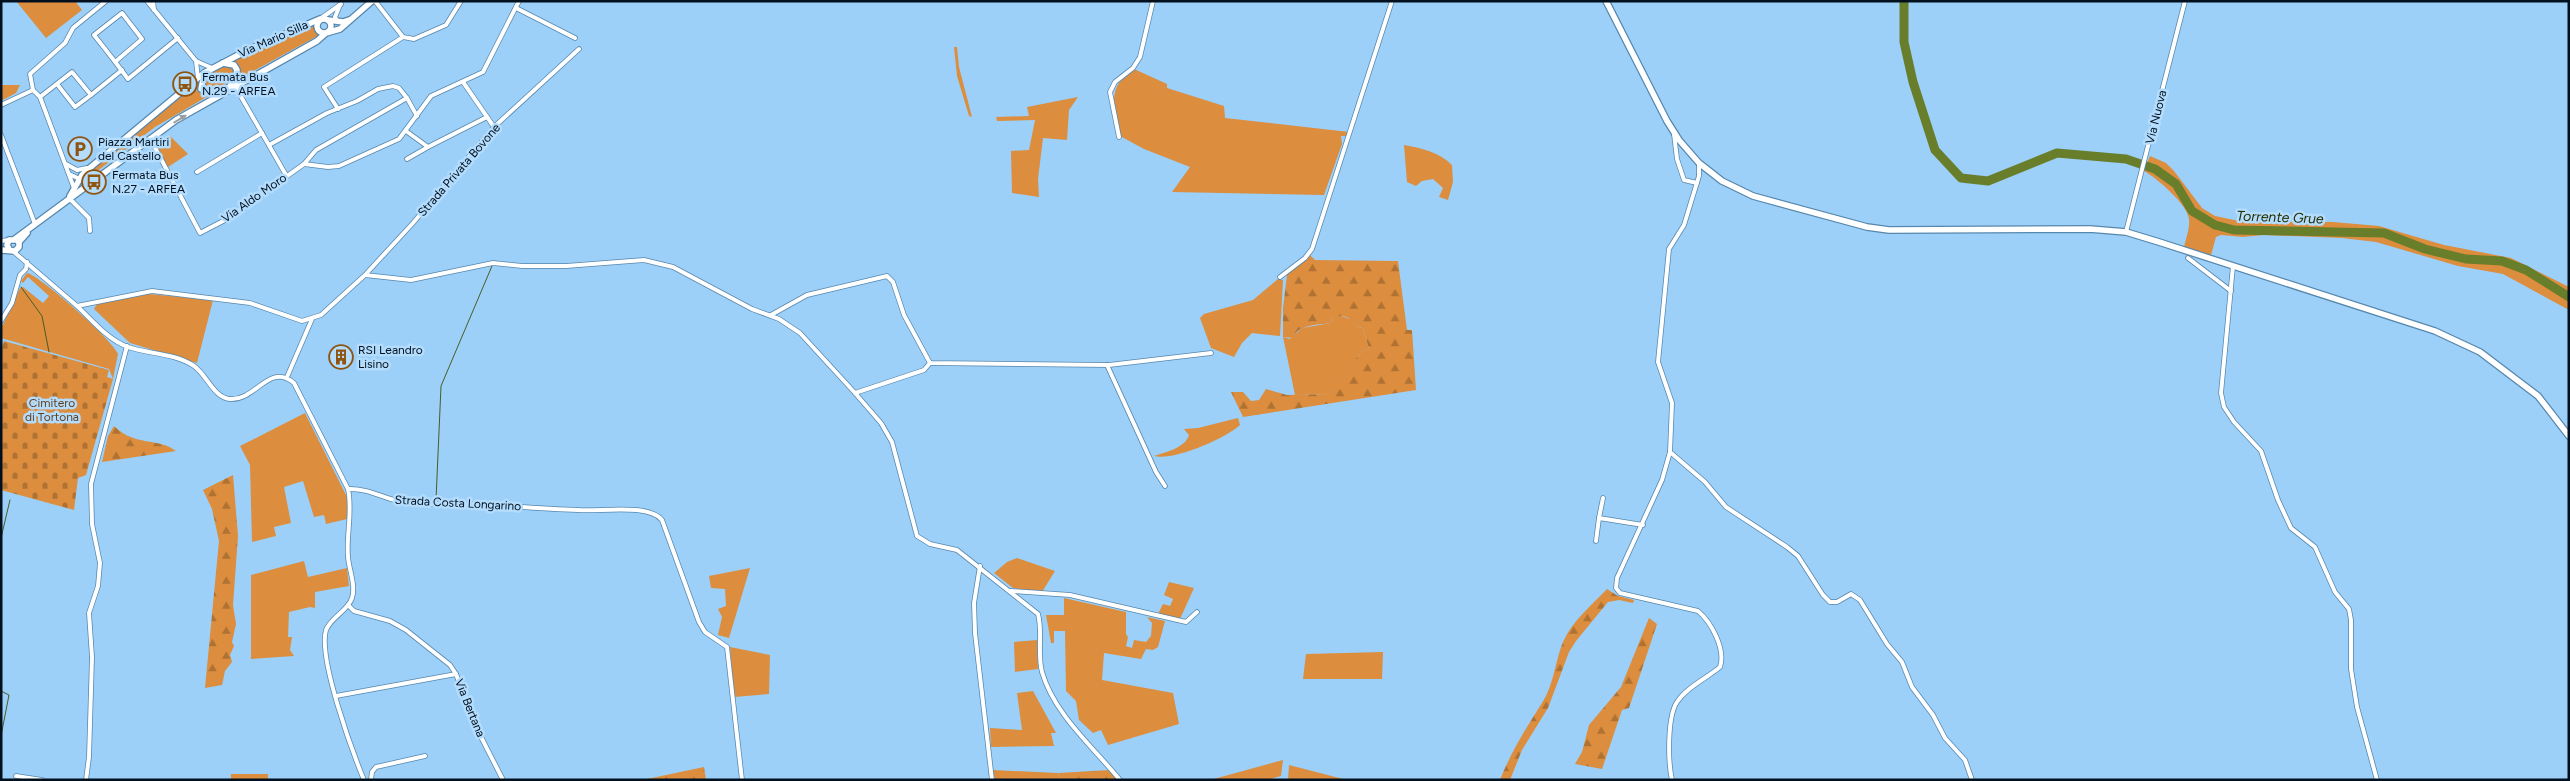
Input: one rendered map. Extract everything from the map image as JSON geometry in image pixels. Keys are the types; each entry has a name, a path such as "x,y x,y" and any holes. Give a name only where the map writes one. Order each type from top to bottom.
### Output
{"main road":[{"path":"8,245 150,138 326,33 340,29 373,1"},
{"path":"1606,1 1673,132 1699,163 1722,181 1753,196 1867,226 1906,230 2090,229 2126,232 2435,332 2480,352 2538,396 2569,436"},
{"path":"326,33 320,32 317,29 317,23 320,19 337,21 354,19"},
{"name":"Via Mario Silla","path":"69,198 79,180 92,166 204,73 222,62 320,19"},
{"path":"326,33 331,26 328,20"},
{"path":"222,62 236,68 238,74 226,92"},
{"path":"204,73 201,89 220,95"}],"street":[{"path":"74,188 40,97 34,90 30,74 65,44 73,28 106,1"},
{"path":"147,1 196,61 213,68"},
{"path":"153,1 154,10"},
{"path":"373,1 403,38 414,40 446,25 461,1"},
{"path":"512,1 575,38"},
{"path":"1119,137 1110,92 1114,82 1133,68 1140,57 1153,1"},
{"path":"1280,277 1305,258 1312,248 1392,1"},
{"name":"Via Nuova","path":"2126,232 2185,1"},
{"path":"320,19 341,2"},
{"path":"337,21 336,17 341,2"},
{"path":"304,164 328,167 338,166 399,138 431,96 483,72 518,5"},
{"path":"115,62 142,40 122,13 94,35 128,79 178,38"},
{"path":"338,109 324,87 403,38"},
{"name":"Strada Privata Bovone","path":"312,319 321,315 366,275 413,223 494,127 579,49"},
{"path":"196,61 198,78"},
{"path":"57,84 75,107 122,70"},
{"path":"40,97 72,72 91,94"},
{"path":"235,79 236,86 286,175"},
{"path":"463,82 494,127"},
{"path":"269,145 386,86 399,88 417,116"},
{"path":"1,106 34,90"},
{"name":"Via Aldo Moro","path":"150,138 200,233 226,219 304,164 316,150 407,98"},
{"path":"407,159 487,117"},
{"path":"406,131 428,147"},
{"path":"1673,132 1684,180 1697,183"},
{"path":"197,172 262,133"},
{"path":"1,135 35,224"},
{"path":"65,162 77,170 92,166"},
{"path":"1672,780 1670,770 1670,737 1672,718 1677,702 1720,667 1721,651 1707,619 1698,611 1620,593 1616,588 1617,578 1643,525 1662,480 1670,452 1672,403 1658,362 1669,249 1684,225 1697,183 1699,163"},
{"path":"69,174 88,183"},
{"path":"69,198 90,218 90,231"},
{"path":"8,245 115,340 127,346 174,358 192,365 219,394 229,399 240,398 253,391 269,378 287,377 294,383 348,489 351,510 348,556 353,592 348,605 335,617 326,630 326,660 348,742 364,780"},
{"path":"8,245 27,262"},
{"path":"2188,258 2231,291"},
{"path":"366,275 411,280 482,264 566,266 644,260 673,267 752,309 771,315 800,333 881,423 892,442 917,536 930,544 956,550 980,566 1038,614 1041,626 1041,670 1053,697 1067,717 1120,780"},
{"path":"1,321 12,303 20,275 26,269 27,262"},
{"path":"2233,266 2221,393 2224,407 2234,422 2261,450 2284,517 2291,528 2314,547 2335,592 2349,609 2351,620 2351,669 2357,707 2377,780"},
{"path":"771,315 807,295 887,276 893,282 904,315 930,362"},
{"path":"77,306 152,291 250,303 290,318 312,319 287,377"},
{"path":"86,780 89,757 92,657 89,613 98,586 100,563 92,524 91,484 127,346"},
{"path":"930,362 1107,365 1211,353"},
{"path":"855,393 924,370 930,362"},
{"path":"1107,365 1156,472 1165,486"},
{"path":"1670,452 1706,482 1726,507 1787,546 1798,556 1823,595 1830,602 1837,602 1851,594 1860,600 1887,644 1902,662 1912,687 1933,715 1945,738 1965,760 1972,780"},
{"name":"Strada Costa Longarino","path":"348,489 374,492 391,500 408,503 505,505 579,511 639,510 658,514 662,520 699,622 705,632 727,648 742,780"},
{"path":"1596,541 1603,498"},
{"path":"1600,518 1643,525"},
{"path":"980,566 974,603 975,633 992,780"},
{"path":"1011,591 1070,595 1186,622 1197,612"},
{"name":"Via Bertana","path":"348,605 354,611 390,621 406,630 442,657 456,674 478,731 503,780"},
{"path":"336,696 456,674"},
{"path":"371,780 372,772 376,767 425,756"},
{"path":"16,776 42,780"}],"green space":[{"path":"16,1 75,1 82,10 46,38"},
{"path":"314,22 315,31 321,34 237,80 239,67 230,60"},
{"path":"954,47 957,47 959,67 972,117 969,116 957,76"},
{"path":"231,65 235,70 230,81 216,90 204,87 207,77 213,71 217,68"},
{"path":"1134,69 1167,84 1167,88 1224,106 1225,118 1349,132 1347,136 1341,136 1342,144 1324,195 1172,192 1190,167 1144,149 1120,136 1114,102 1116,89 1119,83"},
{"path":"1,85 20,85 16,93 1,101"},
{"path":"192,86 198,92 210,95 155,127 88,178 83,177"},
{"path":"1078,97 1069,110 1067,140 1043,138 1038,179 1039,197 1012,193 1011,151 1029,150 1035,120 997,121 996,117 1029,116 1027,107"},
{"path":"170,136 188,154 168,167 156,146"},
{"path":"1404,145 1436,154 1452,165 1453,182 1448,200 1439,197 1443,188 1433,179 1422,181 1416,186 1407,182"},
{"path":"2150,156 2166,163 2202,208 2215,216 2239,221 2333,222 2379,226 2444,245 2511,258 2569,287 2569,310 2503,274 2458,266 2376,242 2342,238 2221,235 2216,237 2211,255 2184,247 2189,226 2187,213 2171,192 2144,171"},
{"path":"1310,255 1315,260 1398,261 1407,330 1412,330 1416,390 1243,417 1231,392 1243,392 1251,401 1259,400 1266,389 1287,395 1331,394 1329,387 1363,351 1369,349 1363,328 1358,327 1353,321 1343,316 1332,318 1331,323 1299,330 1293,338 1283,337 1283,308 1287,275"},
{"path":"27,273 34,276 60,296 113,347 118,354 113,379 109,369 1,338 1,329 20,288 23,287 43,303 49,296 28,277 23,283 21,281"},
{"path":"1278,279 1283,280 1280,336 1252,333 1242,343 1234,357 1211,348 1200,318 1204,314 1253,300"},
{"path":"149,294 213,300 197,363 130,343 94,309 97,304"},
{"path":"1338,315 1353,320 1358,327 1363,328 1369,349 1363,351 1330,387 1331,394 1295,395 1283,337 1290,339 1302,328 1331,323 1332,318"},
{"name":"Cimitero di Tortona","path":"4,341 109,370 107,377 113,379 86,475 78,478 74,510 1,490 1,350"},
{"path":"305,413 347,497 347,519 326,524 324,515 314,517 303,481 284,487 291,523 274,527 276,536 252,542 250,465 240,446"},
{"path":"1238,418 1240,425 1233,431 1198,448 1163,457 1154,456 1174,449 1184,443 1189,435 1184,429 1198,428"},
{"path":"114,426 130,437 162,444 176,451 102,462 108,436"},
{"path":"233,475 238,536 233,605 236,624 232,642 234,646 230,655 232,662 225,671 222,685 205,688 219,541 212,509 203,490"},
{"path":"1017,558 1055,571 1042,592 1013,588 994,573 1007,562"},
{"path":"304,561 308,577 347,568 349,586 315,592 315,608 310,607 289,612 288,637 292,637 290,650 294,656 251,659 251,575"},
{"path":"750,568 729,638 718,635 722,617 718,609 726,606 725,589 711,588 709,576"},
{"path":"1169,582 1194,588 1180,619 1158,614 1163,604 1170,606 1173,599 1164,595"},
{"path":"1607,589 1618,596 1634,600 1633,603 1619,600 1608,602 1576,641 1569,652 1548,708 1522,750 1510,780 1500,780 1519,740 1546,696 1560,649 1567,634"},
{"path":"1064,598 1126,612 1126,634 1128,637 1126,646 1132,648 1134,640 1146,642 1151,636 1152,623 1147,617 1165,621 1158,647 1153,650 1146,649 1141,659 1104,653 1102,680 1173,693 1179,724 1108,745 1101,730 1093,733 1079,720 1076,701 1066,691 1065,631 1054,631 1054,643 1051,643 1046,615 1064,615"},
{"path":"1649,618 1657,624 1629,708 1622,710 1602,769 1575,764 1582,752 1589,725 1621,687"},
{"path":"1037,640 1038,669 1015,672 1014,642"},
{"path":"730,647 770,655 769,694 734,697"},
{"path":"1383,652 1382,679 1303,679 1306,654"},
{"path":"1033,691 1056,733 1051,733 1054,746 991,747 990,728 1022,730 1017,693"},
{"path":"1283,760 1281,776 1266,780 1210,780"},
{"path":"1289,765 1347,780 1288,780"},
{"path":"704,767 706,780 647,779"},
{"path":"993,770 1058,773 1060,780 995,780"},
{"path":"1110,770 1118,780 1060,780 1058,773"},
{"path":"231,774 268,774 268,780 231,780"}],"waterway":[{"name":"Torrente Grue","path":"1904,1 1904,42 1913,82 1935,150 1961,178 1988,181 2057,153 2126,159 2155,169 2176,184 2192,211 2215,225 2234,230 2384,233 2425,249 2466,259 2502,261 2526,270 2569,297"},
{"path":"436,500 441,386 492,266"},
{"path":"21,287 42,316 49,352"},
{"path":"1,538 10,500"},
{"path":"1,691 9,695 1,736"}],"place":[{"name":"Fermata Bus N.29 - ARFEA","path":"185,84"},
{"name":"Piazza Martiri del Castello","path":"80,149"},
{"name":"Fermata Bus N.27 - ARFEA","path":"94,182"},
{"name":"RSI Leandro Lisino","path":"341,357"}]}
